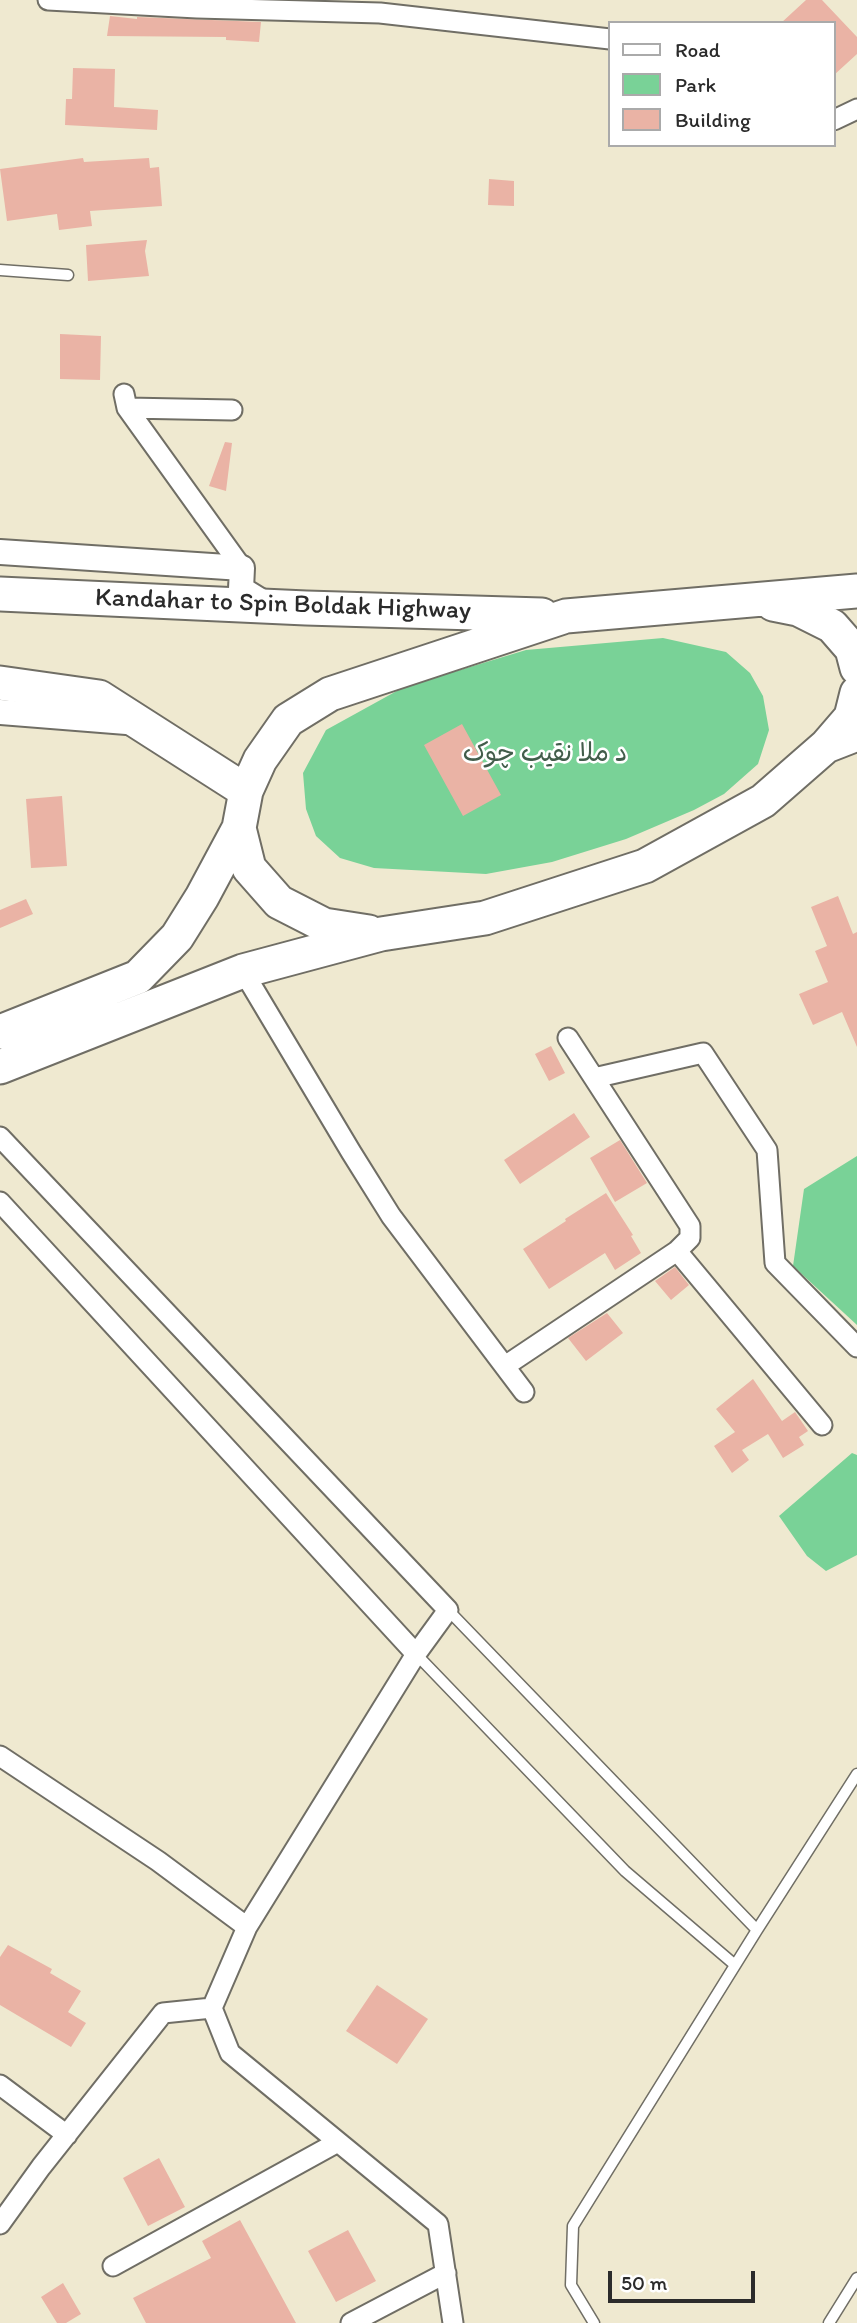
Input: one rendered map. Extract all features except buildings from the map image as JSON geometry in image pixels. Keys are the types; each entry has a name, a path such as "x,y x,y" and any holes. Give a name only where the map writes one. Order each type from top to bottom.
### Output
{"highway":[{"path":"0,1031 138,978 177,937 202,897 239,828 246,791 260,760 288,720 330,694 566,616 857,592"},
{"name":"Kandahar to Spin Boldak Highway","path":"0,594 566,616"},
{"path":"753,601 798,609 832,626 852,649 857,668"},
{"path":"0,683 99,697 246,791"},
{"path":"0,1067 243,971 382,934 485,918 645,866 763,801 826,746 851,717 857,693"},
{"path":"826,746 857,734"},
{"path":"239,828 249,868 279,902 324,925 382,934"}],"street":[{"path":"48,0 197,8 380,13 608,39"},
{"path":"836,119 857,109"},
{"path":"232,410 126,401 242,568 241,589 267,606"},
{"path":"0,552 242,568"},
{"path":"0,712 139,723"},
{"path":"243,971 391,1216 524,1392"},
{"path":"505,1366 677,1251 690,1238 690,1226 568,1038"},
{"path":"594,1078 703,1053 767,1150 775,1263 857,1348"},
{"path":"0,1137 448,1610 416,1654 247,1927 212,2008 230,2053 438,2224 453,2323"},
{"path":"0,1202 416,1654"},
{"path":"677,1251 822,1424"},
{"path":"0,1756 159,1861 247,1927"},
{"path":"0,2224 163,2013 212,2008"},
{"path":"0,2085 67,2135"},
{"path":"113,2266 338,2142"},
{"path":"351,2323 446,2273"}],"lane":[{"path":"0,270 68,275"},
{"path":"448,1610 757,1930"},
{"path":"416,1654 625,1871 735,1965"},
{"path":"594,2323 571,2285 573,2226 857,1774"},
{"path":"829,2323 857,2278"}],"green space":[{"name":"د ملا نقيب چوک","path":"663,638 726,652 750,673 763,696 769,730 758,764 724,794 626,839 552,862 486,874 374,868 340,858 316,836 306,809 303,773 326,730 404,687 526,650"},
{"path":"857,1156 857,1325 793,1266 804,1189"},
{"path":"852,1453 857,1455 857,1555 826,1571 807,1556 779,1516"}]}
